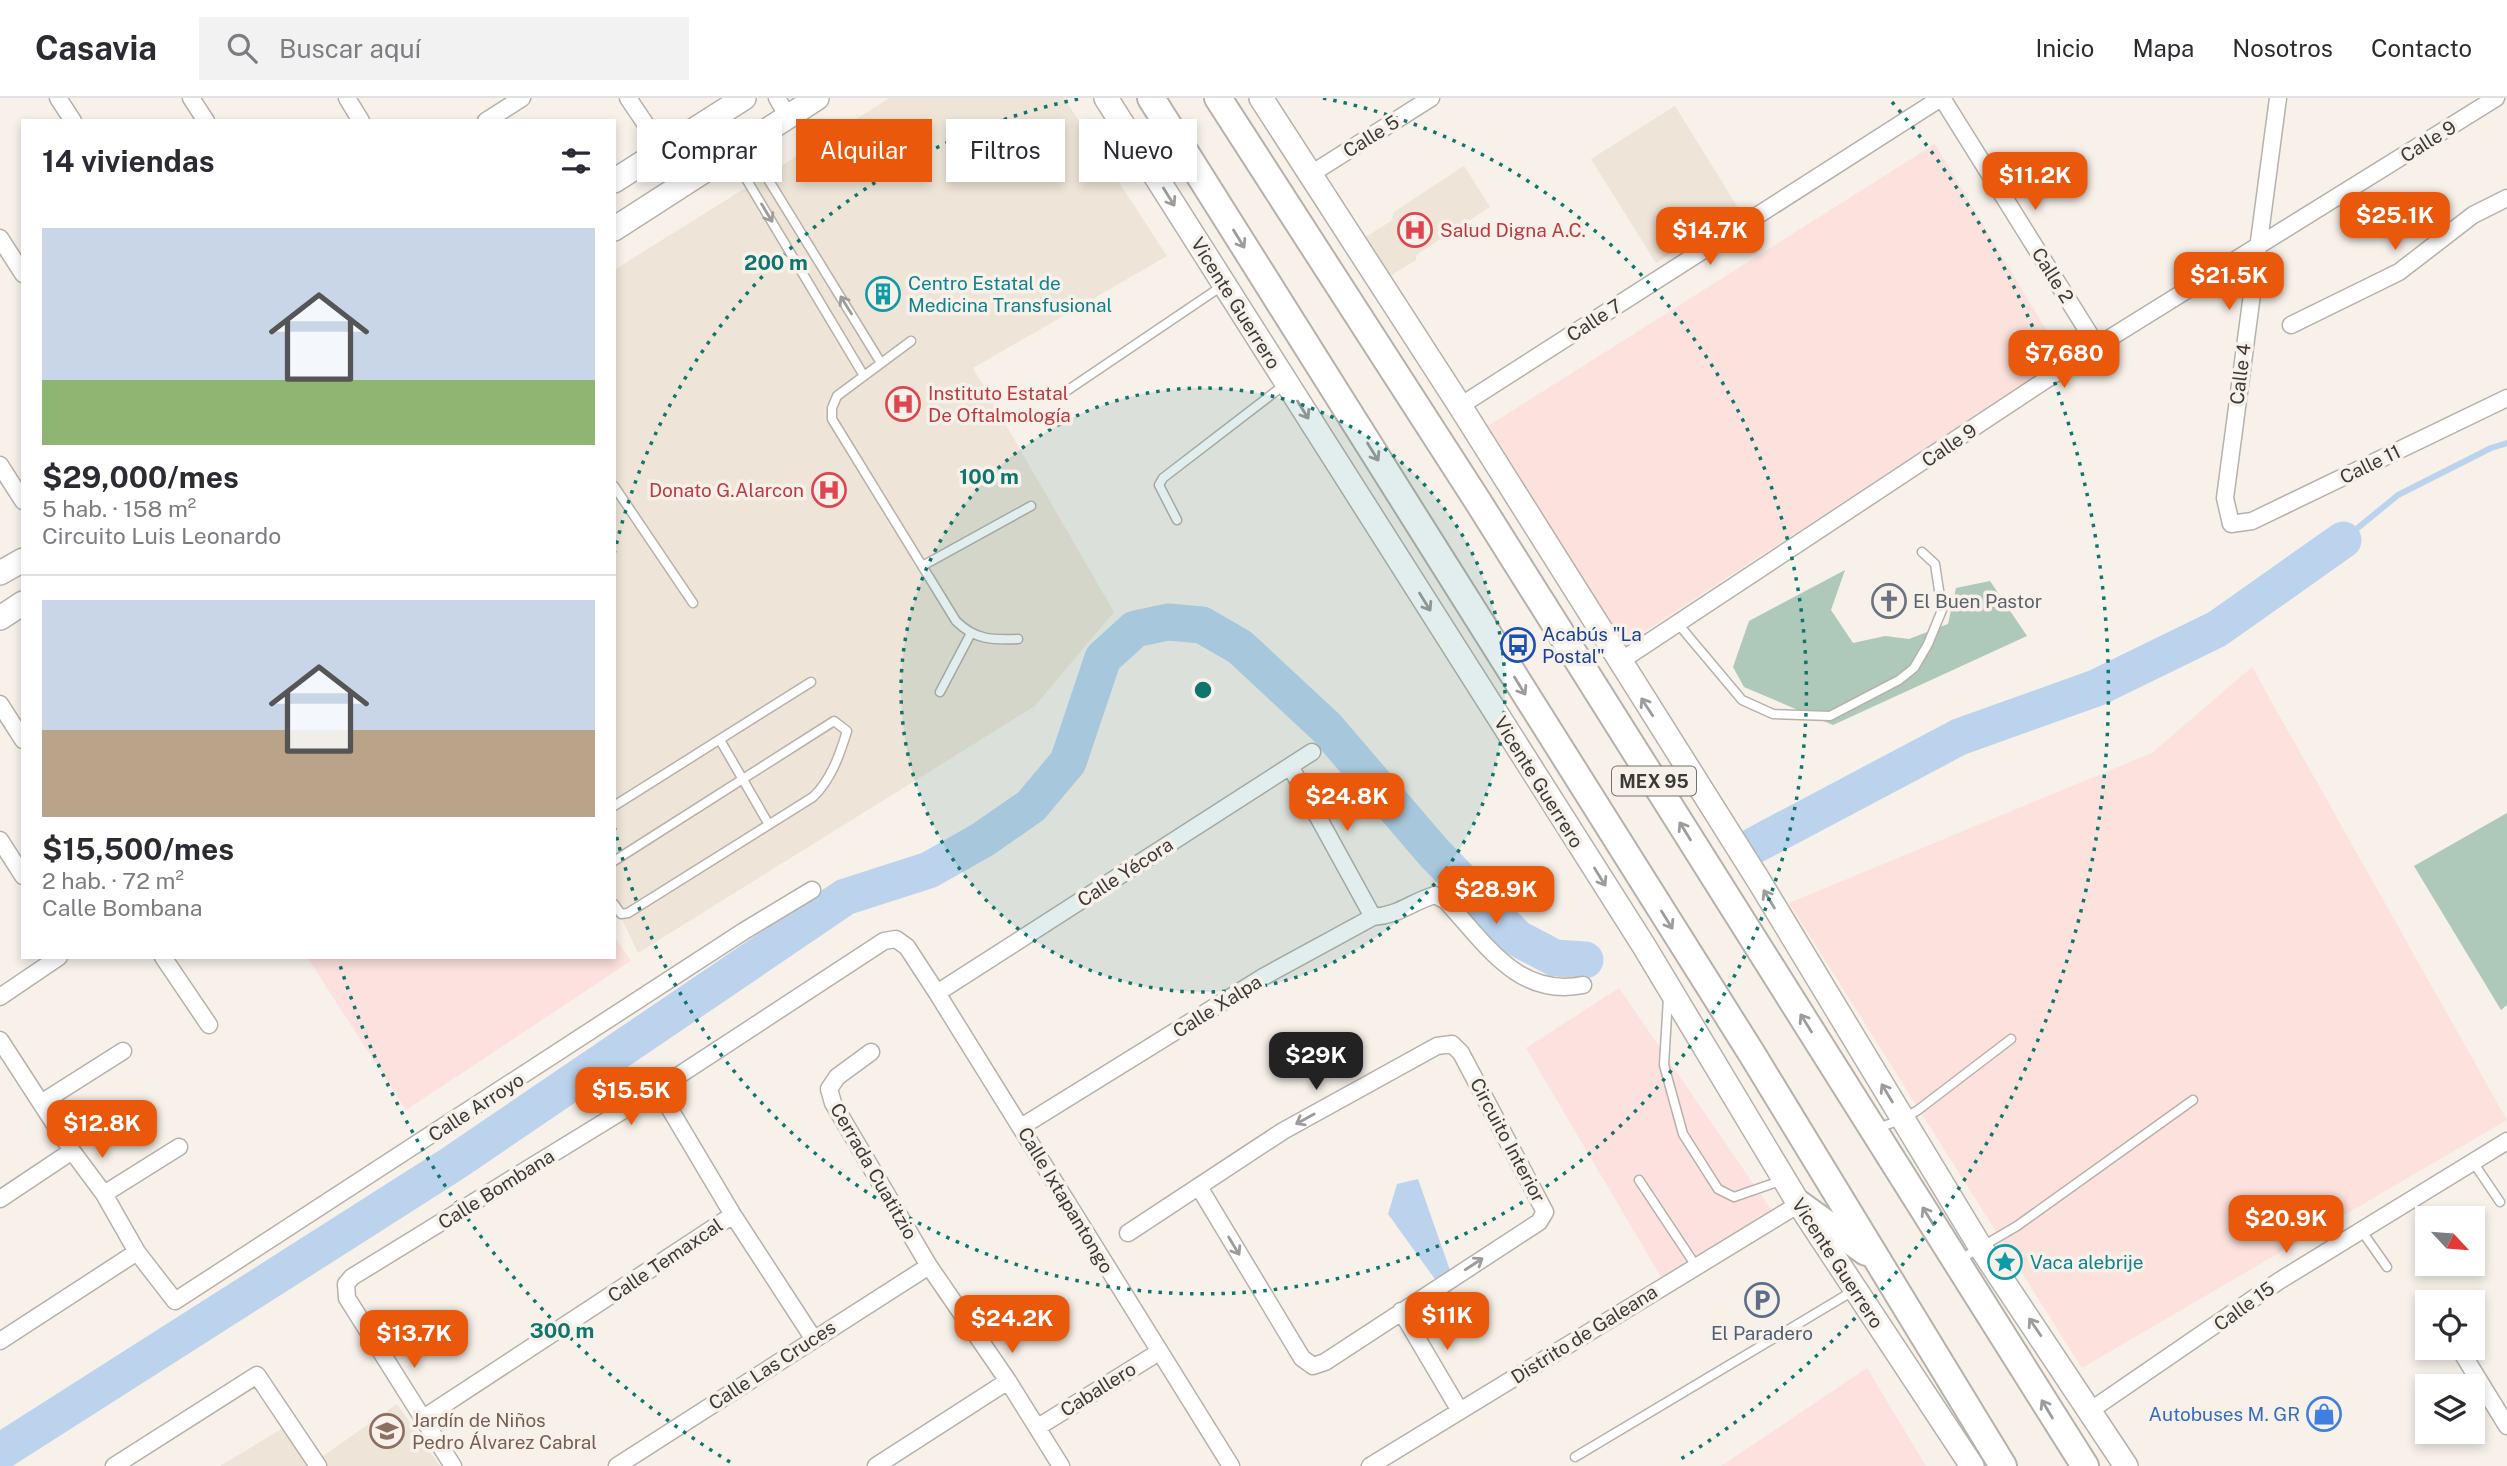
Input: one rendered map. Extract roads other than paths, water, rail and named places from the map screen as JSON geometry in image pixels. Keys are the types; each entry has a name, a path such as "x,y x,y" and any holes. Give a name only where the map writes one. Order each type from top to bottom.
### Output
{"main road":[{"path":"711,119 744,98"},
{"path":"782,108 817,98"},
{"name":"Vicente Guerrero","path":"1106,98 1669,988 1799,1204 1972,1466"},
{"name":"MEX 95","path":"1151,98 1752,1054 2003,1466"},
{"name":"MEX 95","path":"1218,98 1477,500 2085,1466"},
{"path":"1261,98 1460,406 1759,881 1981,1248 2091,1409 2126,1466"},
{"path":"616,180 637,166"},
{"path":"616,228 687,182"},
{"path":"1477,500 1505,479"},
{"path":"0,573 21,561"},
{"path":"0,618 21,604"},
{"path":"1799,1204 1876,1258"}],"street":[{"path":"58,98 72,119"},
{"path":"191,98 205,119"},
{"path":"347,98 360,119"},
{"path":"489,119 522,98"},
{"path":"628,98 642,119"},
{"name":"Calle 5","path":"1311,174 1431,98"},
{"name":"Calle 2","path":"1941,98 2097,346"},
{"name":"Calle 7","path":"1460,406 1941,98"},
{"name":"Calle 4","path":"2231,524 2225,498 2278,98"},
{"name":"Calle 9","path":"1619,662 1679,625 2097,346 2256,250 2496,98"},
{"path":"2291,325 2399,272 2473,215 2507,198"},
{"path":"0,238 21,271"},
{"name":"Calle 11","path":"2231,524 2252,521 2507,398"},
{"path":"0,465 21,498"},
{"path":"0,704 21,737"},
{"name":"Calle Yécora","path":"937,993 1312,751"},
{"path":"1290,766 1373,917"},
{"path":"0,840 21,873"},
{"name":"Calle Arroyo","path":"137,1252 175,1301 726,942 811,890"},
{"name":"Calle Xalpa","path":"1021,1127 1263,977 1373,917 1393,915 1419,899 1435,895 1446,901 1508,970 1560,990 1583,985"},
{"name":"Calle Ixtapantongo","path":"896,939 907,947 937,993 1231,1466"},
{"name":"Calle Bombana","path":"422,1419 347,1298 346,1284 364,1270 658,1089 884,941 896,939"},
{"path":"0,997 56,959"},
{"path":"164,959 209,1025"},
{"name":"Circuito Interior","path":"1452,1044 1461,1052 1545,1212 1539,1222 1401,1311 1325,1362 1313,1366 1302,1359 1199,1187 1283,1131 1437,1046 1452,1044"},
{"path":"0,1341 137,1252 104,1194 2,1048"},
{"path":"41,1103 123,1051"},
{"name":"Cerrada Cuatitzio","path":"871,1052 836,1077 830,1089 833,1103 929,1266 1008,1381 1061,1466"},
{"path":"658,1089 733,1215 813,1338"},
{"name":"Calle 15","path":"2091,1409 2279,1281 2507,1141"},
{"path":"104,1194 179,1147"},
{"path":"0,1199 72,1151"},
{"path":"1128,1233 1199,1187"},
{"name":"Distrito de Galeana","path":"1370,1466 1799,1204"},
{"name":"Calle Temaxcal","path":"422,1419 733,1215"},
{"name":"Calle Las Cruces","path":"617,1466 929,1266"},
{"path":"1401,1311 1460,1411"},
{"name":"Caballero","path":"1038,1427 1159,1352"},
{"path":"2466,1360 2507,1426"},
{"path":"114,1466 257,1375 318,1466"},
{"path":"876,1466 1008,1381"},
{"path":"422,1419 453,1466"}],"lane":[{"path":"757,182 864,376"},
{"path":"761,182 881,363"},
{"path":"1065,392 1224,284"},
{"path":"911,341 838,396 832,408 832,419 924,565 950,613 970,635 989,640 1018,639"},
{"path":"1177,520 1159,485 1168,471 1286,383"},
{"path":"616,489 693,603"},
{"path":"924,565 1031,506"},
{"path":"1679,625 1742,700 1773,714 1830,716 1899,680 1914,667 1928,644 1942,610 1936,564 1922,552"},
{"path":"940,692 970,635"},
{"path":"616,805 811,682"},
{"path":"616,859 834,721 847,731 841,752 821,789 628,913 621,914 616,907"},
{"path":"720,740 768,823"},
{"path":"1669,988 1664,1065 1683,1134 1718,1189 1734,1197 1784,1179"},
{"path":"1873,1129 1903,1119 2011,1039"},
{"path":"1956,1261 1981,1248 2193,1100"},
{"path":"2473,1162 2500,1202"},
{"path":"1639,1180 1696,1266"},
{"path":"2361,1230 2386,1267"},
{"path":"1575,1457 1856,1290"}],"water":[{"path":"1418,1179 1452,1276 1437,1282 1388,1214 1397,1184"}],"waterway":[{"path":"2343,540 2398,495 2491,448 2507,443"},
{"path":"1755,845 1959,737 2096,688 2217,629 2343,540"},
{"path":"0,1452 452,1164 845,897 929,870 982,840 1031,806 1068,762 1103,658 1135,629 1168,622 1202,625 1240,647 1326,727 1435,854 1517,938 1555,958 1585,960"}],"place":[{"name":"Salud Digna A.C.","path":"1415,230"},
{"name":"Centro Estatal de Medicina Transfusional","path":"883,294"},
{"name":"Instituto Estatal De Oftalmología","path":"903,404"},
{"name":"Donato G.Alarcon","path":"829,490"},
{"name":"El Buen Pastor","path":"1889,601"},
{"name":"Acabús \"La Postal\"","path":"1518,645"},
{"name":"Vaca alebrije","path":"2005,1262"},
{"name":"El Paradero","path":"1762,1300"},
{"name":"Autobuses M. GR","path":"2324,1414"},
{"name":"Jardín de Niños Pedro Álvarez Cabral","path":"387,1431"}]}
